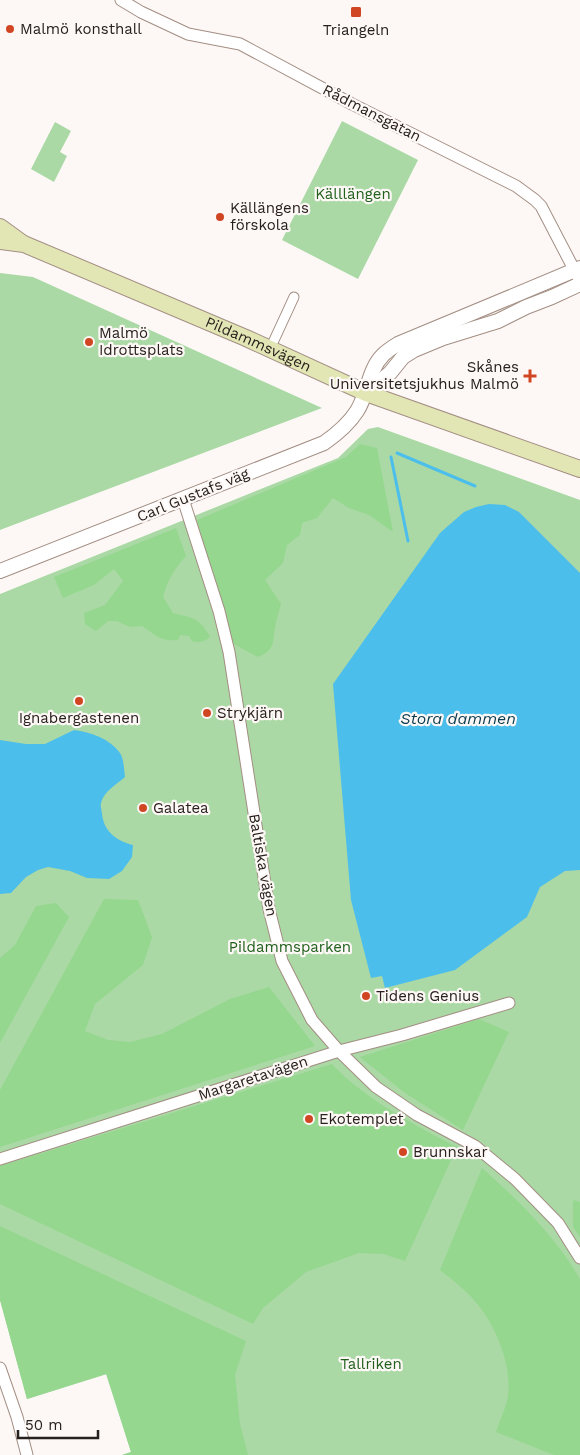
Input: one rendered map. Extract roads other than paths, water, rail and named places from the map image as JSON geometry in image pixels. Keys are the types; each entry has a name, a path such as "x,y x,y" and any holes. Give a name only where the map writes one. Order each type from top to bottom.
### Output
{"main road":[{"name":"Pildammsvägen","path":"0,227 24,244 270,349 366,393 580,470"},
{"name":"Pildammsvägen","path":"0,241 24,244"}],"street":[{"name":"Rådmansgatan","path":"120,0 188,34 240,44 352,104 516,186 541,206 579,276"},
{"name":"Carl Gustafs väg","path":"0,571 324,443 344,429 357,411 366,393 390,373 403,357 414,350 443,338 498,321 552,297 579,276"},
{"path":"270,349 294,297"},
{"name":"Baltiska vägen","path":"182,499 219,611 229,652 269,909 282,961 312,1020 339,1051 376,1087 416,1114 475,1146 515,1179 558,1223 580,1258"},
{"name":"Margaretavägen","path":"0,1160 339,1051 402,1035 508,1003"},
{"path":"0,1368 27,1455"}],"water":[{"name":"Stora dammen","path":"489,504 505,505 519,512 580,573 580,870 565,871 540,887 527,917 455,970 385,988 382,976 371,978 351,900 333,684 440,533 464,512"},
{"path":"74,730 87,732 106,740 121,755 125,777 105,795 101,807 103,820 108,831 122,841 133,845 132,857 122,871 109,879 87,878 70,871 48,867 26,877 11,893 0,894 0,740 26,744 45,744"}],"waterway":[{"path":"397,453 475,486"},
{"path":"391,457 408,541"}],"place":[{"name":"Triangeln","path":"356,12"},
{"name":"Malmö konsthall","path":"10,29"},
{"name":"Källängens förskola","path":"220,217"},
{"name":"Malmö Idrottsplats","path":"89,342"},
{"name":"Skånes Universitetsjukhus Malmö","path":"530,376"},
{"name":"Ignabergastenen","path":"79,701"},
{"name":"Strykjärn","path":"207,713"},
{"name":"Galatea","path":"143,808"},
{"name":"Tidens Genius","path":"366,996"},
{"name":"Ekotemplet","path":"309,1119"},
{"name":"Brunnskar","path":"403,1152"}],"park label":[{"name":"Källlängen","path":"353,194"},
{"name":"Pildammsparken","path":"290,947"},
{"name":"Tallriken","path":"371,1364"}]}
